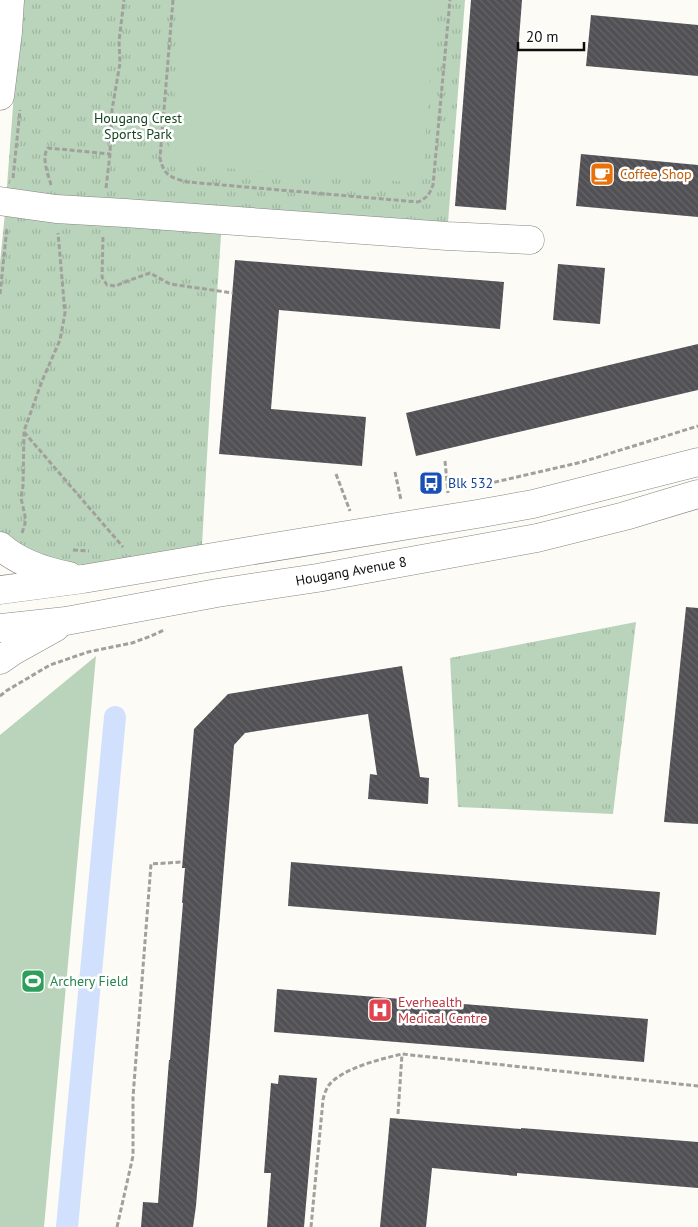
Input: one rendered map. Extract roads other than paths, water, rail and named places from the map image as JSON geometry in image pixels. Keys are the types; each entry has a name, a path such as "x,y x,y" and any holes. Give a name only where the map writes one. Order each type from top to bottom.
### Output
{"main road":[{"path":"10,0 8,32 10,102"},
{"path":"5,202 56,209 125,212 447,236 530,240"},
{"path":"0,590 83,579 534,504 698,462"},
{"name":"Hougang Avenue 8","path":"0,628 66,621 537,538 625,516 698,494"},
{"path":"11,540 8,553 39,569 83,579"},
{"path":"0,660 66,621"}],"waterway":[{"path":"67,1227 115,717"}],"place":[{"name":"Coffee Shop","path":"602,174"},
{"name":"Blk 532","path":"431,483"},
{"name":"Archery Field","path":"33,981"},
{"name":"Everhealth Medical Centre","path":"380,1010"}],"park label":[{"name":"Hougang Crest Sports Park","path":"138,126"}]}
